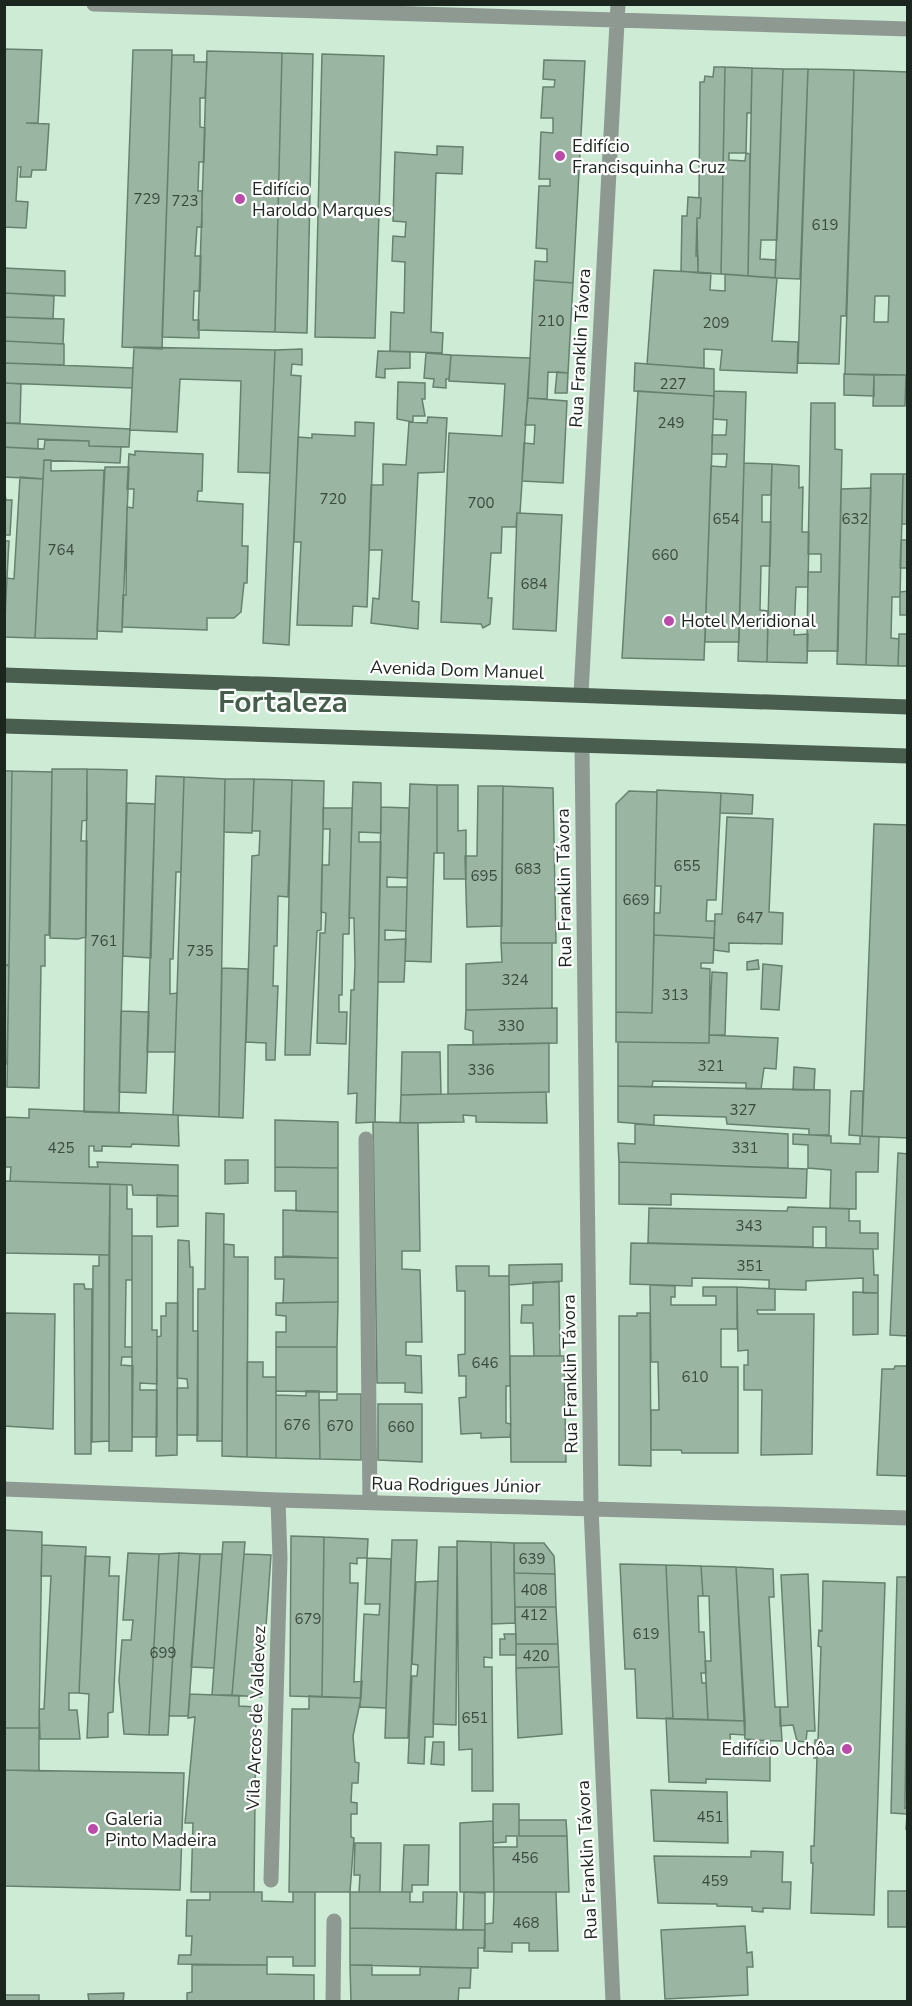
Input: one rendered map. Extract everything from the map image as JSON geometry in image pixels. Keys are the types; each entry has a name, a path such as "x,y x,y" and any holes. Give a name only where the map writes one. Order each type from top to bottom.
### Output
{"main road":[{"name":"Avenida Dom Manuel","path":"4,675 908,707"},
{"path":"4,726 908,756"}],"street":[{"path":"94,4 617,12 908,29"},
{"name":"Rua Franklin Távora","path":"581,694 617,12"},
{"name":"Rua Franklin Távora","path":"582,746 591,1508 613,2001"},
{"path":"366,1139 370,1502"},
{"name":"Rua Rodrigues Júnior","path":"4,1489 278,1500 908,1518"},
{"name":"Vila Arcos de Valdevez","path":"271,1880 280,1558 278,1500"},
{"path":"333,2001 334,1921"}],"building":[{"path":"4,49 42,50 38,123 26,123 49,124 46,170 32,170 31,177 20,177 21,167 18,167 16,201 28,202 26,228 4,227"},
{"path":"133,50 172,50 162,349 122,347"},
{"name":"Edifício Haroldo Marques","path":"207,51 282,53 275,332 198,330"},
{"path":"282,53 313,54 307,333 275,332"},
{"path":"322,54 384,56 375,338 315,337"},
{"path":"172,55 194,55 194,62 207,62 205,98 200,98 200,127 205,128 204,162 199,162 198,191 202,191 202,227 197,227 195,256 201,256 200,291 194,291 193,320 199,320 199,338 162,337"},
{"name":"Edifício Francisquinha Cruz","path":"544,60 585,61 573,283 534,280 535,261 547,262 547,249 536,248 539,186 550,186 550,179 539,179 541,132 553,133 553,118 541,118 543,87 554,87 555,80 543,79"},
{"path":"714,67 725,67 721,274 698,273 698,256 696,256 697,218 700,218 701,198 699,198 700,82 704,82 705,76 713,77"},
{"path":"725,67 752,68 751,113 747,113 746,153 750,154 748,276 721,274","holes":["729,153 746,153 745,161 729,160"]},
{"path":"752,68 783,69 777,240 761,240 760,259 776,260 775,278 748,276"},
{"path":"783,69 808,69 800,279 775,278"},
{"path":"808,69 854,70 846,316 841,316 839,364 798,363"},
{"path":"854,70 908,72 908,375 845,374","holes":["875,296 889,296 888,322 874,322"]},
{"path":"437,146 463,147 462,174 436,173 431,332 443,333 442,353 390,351 391,312 404,313 405,262 392,261 393,236 405,237 406,222 393,221 395,152 437,155"},
{"path":"688,197 701,198 700,218 697,218 698,273 681,271 682,216 687,216"},
{"path":"4,268 65,271 65,296 4,293"},
{"path":"654,270 711,273 710,290 725,291 725,274 777,278 772,341 798,342 797,373 720,370 722,350 704,349 704,368 647,364"},
{"path":"534,280 573,283 568,373 548,372 547,399 528,398"},
{"path":"4,293 54,296 53,319 4,317"},
{"path":"4,317 64,319 63,344 4,341"},
{"path":"4,341 64,344 64,365 5,363"},
{"path":"134,347 275,350 270,473 238,472 241,381 180,379 177,432 130,430"},
{"path":"302,349 302,365 292,364 291,375 301,376 289,645 263,643 275,350"},
{"path":"378,351 410,352 410,368 385,369 385,378 376,377"},
{"path":"426,353 451,355 446,388 433,387 434,379 424,378"},
{"path":"451,355 530,358 520,513 517,513 516,527 502,527 501,553 491,553 488,598 492,598 490,624 483,628 481,624 441,622 449,433 502,436 505,384 449,381"},
{"path":"4,363 133,368 132,388 4,383"},
{"path":"635,363 714,369 714,396 634,391"},
{"path":"557,372 568,373 567,393 555,393"},
{"path":"844,374 874,375 874,396 844,395"},
{"path":"874,375 906,375 905,406 873,406"},
{"path":"398,382 425,383 425,399 422,399 425,416 413,416 413,422 397,419"},
{"path":"5,383 21,384 20,423 4,423"},
{"path":"638,391 714,396 704,660 622,658"},
{"path":"714,391 746,392 739,642 705,642 711,466 726,467 727,454 712,454 712,435 726,435 727,420 713,419"},
{"path":"528,398 567,401 563,483 522,481 524,443 534,444 535,425 525,425"},
{"path":"811,403 835,403 835,449 842,450 838,651 807,651 808,572 821,572 821,554 808,554"},
{"path":"428,417 447,418 444,472 418,473 412,601 419,602 418,629 371,623 373,598 379,599 382,550 369,550 371,485 383,485 383,464 406,465 409,422 427,423"},
{"path":"355,422 374,423 367,607 353,606 352,626 297,625 301,542 294,542 298,437 312,438 312,434 355,436"},
{"path":"4,423 130,429 129,447 89,446 89,441 38,439 38,449 4,447"},
{"path":"45,440 89,441 89,446 121,447 120,463 44,460 43,479 4,477 4,447 44,449"},
{"path":"135,451 203,454 202,491 198,491 197,501 243,504 242,546 248,546 247,583 244,583 241,612 234,618 207,618 207,630 122,627 123,595 126,595 127,507 133,508 134,489 127,489 129,454 135,455"},
{"path":"44,460 51,460 51,471 104,470 97,639 35,638"},
{"path":"744,463 772,464 771,495 762,495 762,522 771,522 770,566 761,566 760,610 768,611 767,662 738,661"},
{"path":"772,464 799,466 799,488 803,487 802,532 809,532 808,587 796,587 794,635 808,634 807,663 767,662"},
{"path":"105,467 129,467 122,632 97,631"},
{"path":"871,474 903,474 900,597 892,597 891,638 899,639 898,666 866,665"},
{"path":"903,474 908,474 908,524 902,524"},
{"path":"20,477 43,479 35,638 4,637 7,578 14,579"},
{"path":"871,488 866,665 837,664 841,489"},
{"path":"4,490 6,500 12,500 10,535 4,535"},
{"path":"517,513 562,515 556,631 513,629"},
{"path":"901,540 908,540 908,568 900,568"},
{"path":"4,541 9,541 7,578 4,578"},
{"path":"908,591 908,615 900,615 900,592"},
{"path":"899,634 908,634 908,666 898,666"},
{"path":"52,769 87,769 87,820 82,821 81,841 87,841 86,937 78,939 50,938"},
{"path":"87,769 127,770 119,1113 84,1112"},
{"path":"4,771 12,771 9,965 4,965"},
{"path":"12,771 52,772 49,935 45,935 45,966 41,966 39,1088 7,1087"},
{"path":"156,776 184,777 181,872 176,872 173,959 170,959 170,994 177,993 175,1052 147,1052"},
{"path":"184,777 225,779 219,1117 173,1115"},
{"path":"225,779 254,779 252,833 224,832"},
{"path":"254,779 292,780 288,897 278,896 277,946 274,946 273,986 278,986 275,1060 266,1060 266,1043 246,1042 252,856 259,855 260,831 252,831"},
{"path":"292,780 324,781 321,930 317,931 310,1055 285,1055"},
{"path":"353,782 381,783 381,833 359,832 359,842 381,842 375,1122 356,1123 357,1093 348,1094 351,990 354,990 355,964 354,918 349,918"},
{"path":"410,784 437,785 437,853 434,853 431,962 405,961"},
{"path":"437,785 458,785 458,831 466,830 466,879 444,879 444,853 437,853"},
{"path":"478,786 503,786 502,926 467,927 465,856 477,856"},
{"path":"503,786 553,788 556,943 501,943"},
{"path":"657,790 721,793 716,900 707,900 706,921 715,921 714,938 654,935 654,913 660,913 661,886 655,886"},
{"path":"629,791 657,792 652,1013 616,1012 616,804"},
{"path":"721,793 753,795 752,814 720,813"},
{"path":"127,803 155,804 151,958 123,956"},
{"path":"381,807 409,808 407,878 387,877 387,887 407,887 406,931 385,930 385,940 406,939 404,982 378,982"},
{"path":"323,808 352,808 349,934 343,934 342,995 339,995 339,1012 347,1012 346,1044 317,1043 320,933 325,933 326,913 321,912 322,865 329,865 330,829 323,829"},
{"path":"727,817 773,819 769,912 783,913 782,944 729,943 729,952 714,950 715,914 722,914"},
{"path":"874,824 908,825 908,1138 862,1136"},
{"path":"654,935 714,938 713,963 701,963 701,968 710,969 709,1043 616,1042 616,1012 652,1013"},
{"path":"501,943 552,943 552,1008 466,1010 466,964 502,962"},
{"path":"758,960 759,969 747,970 747,962"},
{"path":"763,964 782,966 779,1010 761,1009"},
{"path":"4,965 9,966 7,1064 4,1064"},
{"path":"222,968 248,969 243,1118 219,1117"},
{"path":"712,972 727,973 725,1035 709,1035"},
{"path":"557,1008 557,1043 473,1045 473,1031 465,1029 466,1010"},
{"path":"121,1011 149,1012 146,1093 119,1092"},
{"path":"709,1035 778,1038 776,1069 764,1068 761,1089 746,1089 746,1083 653,1081 652,1087 618,1086 618,1042 709,1043"},
{"path":"549,1043 549,1092 448,1094 448,1045"},
{"path":"402,1052 440,1052 441,1094 401,1095"},
{"path":"794,1067 815,1069 814,1090 793,1090"},
{"path":"618,1086 830,1090 829,1135 809,1135 809,1129 727,1124 726,1117 654,1115 654,1125 618,1122"},
{"path":"851,1091 863,1091 862,1136 849,1135"},
{"path":"546,1092 547,1123 476,1122 476,1116 463,1115 464,1122 400,1123 401,1095"},
{"path":"29,1109 178,1115 179,1146 132,1144 131,1147 102,1146 102,1151 94,1151 94,1146 89,1146 89,1167 98,1167 97,1162 178,1165 178,1196 133,1195 132,1185 10,1181 11,1167 4,1167 4,1114 5,1117 29,1118"},
{"path":"275,1120 338,1122 338,1168 275,1167"},
{"path":"373,1122 418,1123 420,1251 402,1251 402,1269 420,1270 422,1342 406,1342 406,1355 421,1356 422,1393 405,1392 405,1383 377,1383"},
{"path":"635,1124 788,1134 788,1168 619,1162 618,1143 635,1144"},
{"path":"793,1134 831,1136 831,1143 860,1144 860,1136 879,1137 878,1172 856,1172 856,1209 830,1208 831,1170 808,1168 808,1145 793,1144"},
{"path":"898,1153 908,1154 908,1336 890,1335"},
{"path":"225,1160 248,1160 248,1183 225,1184"},
{"path":"619,1162 807,1169 806,1198 671,1194 671,1205 619,1204"},
{"path":"275,1167 338,1168 338,1212 296,1211 296,1191 275,1191"},
{"path":"4,1181 110,1184 109,1255 4,1253"},
{"path":"110,1184 127,1185 127,1209 132,1209 132,1280 126,1280 125,1347 132,1347 132,1357 122,1357 121,1365 133,1366 132,1451 109,1451"},
{"path":"157,1195 178,1196 178,1226 157,1227"},
{"path":"788,1207 849,1209 849,1221 860,1221 860,1233 878,1233 878,1249 826,1248 826,1227 813,1227 813,1247 648,1243 649,1208 787,1211"},
{"path":"283,1210 338,1212 338,1258 283,1256"},
{"path":"206,1213 224,1214 222,1441 197,1441 198,1289 205,1289"},
{"path":"132,1236 152,1236 152,1330 157,1330 157,1384 140,1383 140,1390 157,1390 157,1437 132,1437"},
{"path":"178,1240 189,1241 190,1267 193,1267 193,1331 198,1331 198,1435 177,1435 177,1388 188,1388 187,1379 177,1378"},
{"path":"631,1243 873,1249 874,1275 878,1275 878,1293 863,1293 863,1278 806,1281 806,1290 769,1289 769,1280 692,1278 692,1286 630,1284"},
{"path":"224,1244 234,1245 234,1257 248,1257 247,1457 222,1456"},
{"path":"99,1255 109,1255 109,1441 92,1442 93,1266 99,1266"},
{"path":"275,1257 338,1258 338,1302 283,1303 284,1279 275,1279"},
{"path":"562,1264 562,1281 509,1285 509,1265"},
{"path":"456,1266 489,1266 489,1276 509,1276 510,1386 506,1386 506,1423 511,1424 510,1437 481,1438 481,1433 461,1434 459,1398 466,1397 466,1376 459,1376 458,1355 465,1354 465,1291 457,1291"},
{"path":"533,1282 559,1282 560,1356 534,1356 533,1323 521,1323 522,1305 533,1305"},
{"path":"74,1284 84,1284 85,1289 92,1289 91,1454 75,1454"},
{"path":"650,1285 675,1286 675,1297 671,1297 671,1305 716,1305 716,1296 703,1296 703,1287 737,1287 737,1329 721,1329 721,1367 738,1367 738,1453 682,1453 681,1450 651,1450 651,1410 659,1410 658,1362 651,1362"},
{"path":"737,1287 775,1289 775,1310 757,1310 758,1314 814,1314 812,1454 761,1455 762,1390 744,1390 744,1365 748,1365 748,1350 738,1351"},
{"path":"853,1292 878,1293 878,1334 853,1335"},
{"path":"338,1302 337,1347 276,1347 276,1332 286,1332 286,1316 276,1315 276,1303"},
{"path":"166,1303 178,1303 177,1455 156,1456 157,1337 161,1336 161,1316 166,1316"},
{"path":"4,1313 55,1314 53,1429 4,1426"},
{"path":"637,1313 650,1313 651,1466 619,1465 619,1316 637,1316"},
{"path":"276,1347 337,1347 337,1392 276,1391"},
{"path":"510,1356 564,1356 566,1462 511,1462"},
{"path":"247,1362 263,1362 263,1377 276,1377 276,1458 247,1457"},
{"path":"895,1366 908,1366 908,1476 877,1475 882,1369 894,1369"},
{"path":"306,1391 319,1391 320,1459 276,1458 276,1395 306,1396"},
{"path":"337,1394 361,1394 361,1460 320,1459 319,1400 337,1400"},
{"path":"378,1404 422,1404 422,1462 378,1460"},
{"path":"4,1530 42,1532 39,1728 4,1728"},
{"path":"291,1536 324,1537 322,1697 290,1696"},
{"path":"324,1537 368,1539 367,1558 357,1558 357,1564 350,1563 350,1583 358,1583 354,1682 362,1681 361,1698 322,1697"},
{"path":"392,1540 417,1540 408,1738 385,1738"},
{"path":"457,1541 491,1542 492,1658 484,1657 484,1667 492,1667 493,1791 472,1791 472,1749 459,1750"},
{"path":"223,1542 245,1542 232,1695 212,1695"},
{"path":"491,1542 514,1543 515,1623 492,1624"},
{"path":"514,1543 544,1543 554,1556 555,1574 514,1573"},
{"path":"42,1545 86,1547 79,1693 69,1693 69,1710 77,1710 80,1739 40,1739 39,1709 44,1709 51,1576 41,1576"},
{"path":"439,1547 457,1547 456,1725 433,1724"},
{"path":"128,1553 159,1554 149,1735 124,1734 119,1680 122,1640 131,1640 133,1620 123,1620"},
{"path":"179,1553 168,1735 149,1735 159,1554"},
{"path":"179,1553 200,1554 188,1716 169,1716"},
{"path":"200,1554 222,1554 214,1668 191,1667"},
{"path":"244,1554 271,1555 261,1697 232,1695"},
{"path":"85,1556 110,1557 109,1576 119,1576 113,1712 108,1713 108,1737 87,1738 89,1694 79,1693"},
{"path":"367,1558 391,1559 386,1708 360,1707 364,1614 379,1615 380,1604 365,1604"},
{"path":"620,1564 666,1565 673,1719 637,1718 635,1669 625,1669"},
{"path":"666,1565 701,1566 703,1596 698,1596 699,1632 704,1632 706,1673 701,1673 702,1683 706,1683 708,1720 673,1719"},
{"path":"701,1566 736,1567 745,1721 708,1720 705,1661 711,1661 709,1596 703,1596"},
{"path":"736,1567 773,1569 774,1597 769,1597 775,1707 780,1707 782,1741 745,1740"},
{"path":"514,1573 555,1574 556,1607 515,1607"},
{"path":"808,1574 815,1731 807,1731 806,1742 797,1741 793,1725 780,1726 780,1707 788,1707 781,1575"},
{"path":"897,1577 908,1577 905,1808 908,1807 906,1830 907,1814 891,1813"},
{"path":"438,1581 433,1737 425,1737 424,1764 408,1763 412,1676 417,1676 418,1665 412,1664 416,1582"},
{"name":"Edifício Uchôa","path":"823,1581 885,1583 874,1915 811,1913 813,1863 811,1863 811,1846 814,1846 817,1758 814,1758 815,1740 818,1740 821,1647 818,1646 819,1630 822,1631"},
{"path":"515,1607 556,1607 558,1644 516,1644"},
{"path":"504,1634 516,1634 516,1655 500,1655 500,1639 505,1639"},
{"path":"516,1644 558,1644 559,1667 516,1668"},
{"path":"559,1667 562,1734 518,1738 516,1668"},
{"path":"190,1694 239,1696 239,1706 256,1707 254,1892 191,1892 193,1823 185,1823 195,1717 188,1718"},
{"path":"309,1696 361,1698 353,1736 355,1762 359,1763 358,1783 352,1783 351,1802 357,1803 357,1814 351,1814 351,1837 354,1838 350,1892 289,1892 292,1709 309,1709"},
{"path":"666,1718 745,1721 745,1735 730,1734 731,1749 747,1749 747,1739 770,1741 770,1781 706,1779 706,1783 669,1782"},
{"path":"4,1728 39,1728 39,1771 4,1770"},
{"path":"433,1742 444,1742 444,1765 431,1764"},
{"name":"Galeria Pinto Madeira","path":"4,1770 184,1773 180,1890 4,1886"},
{"path":"651,1790 727,1792 728,1843 654,1841"},
{"path":"493,1804 519,1804 519,1836 567,1836 569,1892 494,1892 493,1847 517,1847 517,1836 506,1836 506,1842 493,1843"},
{"path":"519,1820 566,1820 567,1836 519,1836"},
{"path":"493,1821 494,1892 460,1892 460,1823"},
{"path":"355,1843 381,1843 380,1892 359,1892 360,1875 354,1875"},
{"path":"404,1845 429,1845 428,1885 412,1885 412,1892 402,1892"},
{"path":"751,1851 783,1852 782,1882 791,1882 790,1909 763,1908 763,1912 752,1911 752,1907 717,1906 717,1904 658,1903 654,1856 751,1857"},
{"path":"888,1891 908,1891 908,1927 888,1927"},
{"path":"210,1892 262,1892 262,1901 293,1902 293,1892 315,1892 315,1966 293,1966 293,1957 267,1957 267,1965 178,1964 179,1955 191,1955 192,1936 186,1936 187,1900 210,1900"},
{"path":"350,1892 410,1892 410,1902 423,1902 423,1892 457,1892 456,1930 350,1928"},
{"path":"464,1892 485,1893 485,1930 463,1930"},
{"path":"494,1892 556,1892 558,1951 529,1951 529,1943 512,1943 512,1952 484,1951 485,1924 493,1923"},
{"path":"745,1926 747,1953 752,1952 753,1967 747,1967 748,1995 665,1999 661,1930"},
{"path":"350,1928 485,1930 485,1948 478,1948 478,1968 350,1965"},
{"path":"192,1965 267,1965 267,1974 314,1975 314,2002 187,2002 187,1993 192,1992"},
{"path":"350,1965 372,1965 372,1975 420,1975 420,1967 471,1968 470,1988 459,1988 458,2002 351,2002"},
{"path":"124,1993 123,2002 89,2002 88,1994"},
{"path":"4,1995 39,1995 39,2002 4,2002"}],"place":[{"name":"Edifício Francisquinha Cruz","path":"560,156"},
{"name":"Edifício Haroldo Marques","path":"240,199"},
{"name":"Hotel Meridional","path":"669,621"},
{"name":"Edifício Uchôa","path":"847,1749"},
{"name":"Galeria Pinto Madeira","path":"93,1829"}],"district":[{"name":"Fortaleza","path":"283,702"}]}
